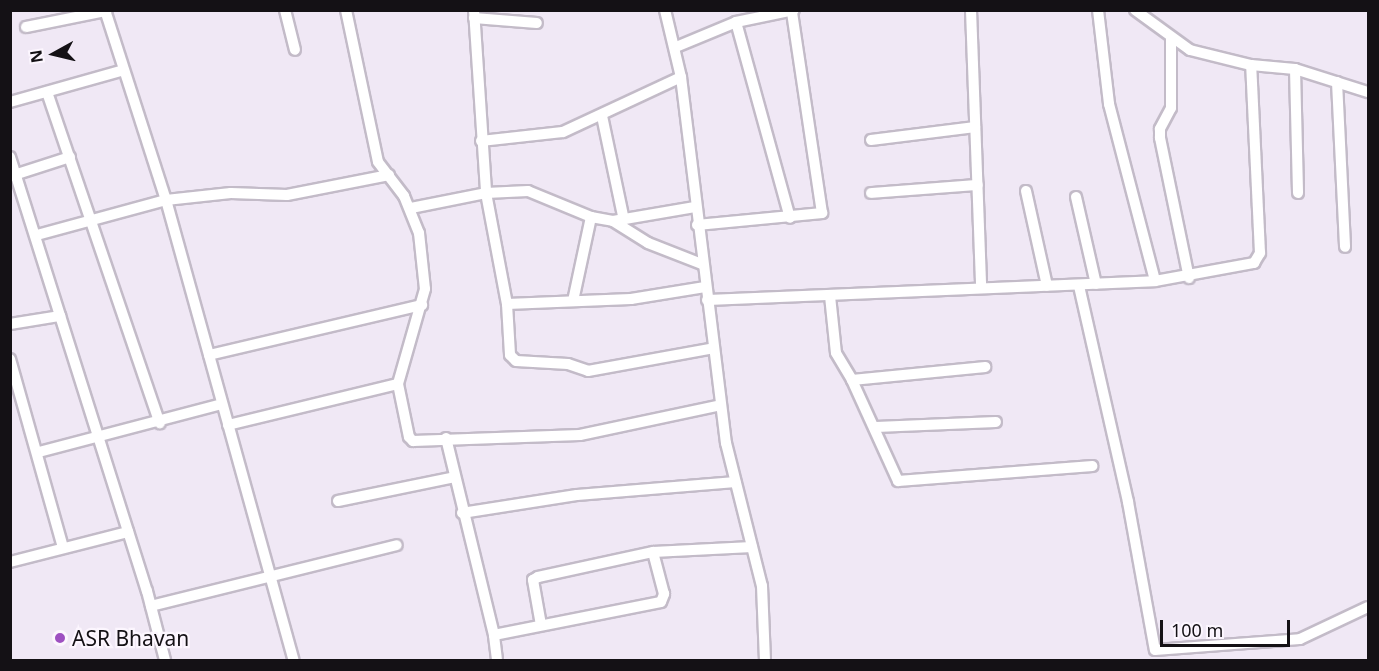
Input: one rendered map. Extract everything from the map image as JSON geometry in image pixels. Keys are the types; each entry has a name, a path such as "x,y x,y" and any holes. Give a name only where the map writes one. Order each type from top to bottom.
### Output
{"street":[{"path":"285,10 295,50"},
{"path":"346,10 376,151 411,207 419,233 425,289 398,384 409,437 413,441 446,438 580,435 721,405"},
{"path":"665,10 676,47 681,76 697,225 721,405 735,482 762,586 765,660"},
{"path":"971,10 981,287"},
{"path":"1098,10 1109,104 1155,281"},
{"path":"1135,10 1190,50 1251,65 1295,69 1368,92"},
{"path":"26,27 106,11 166,200 294,660"},
{"path":"676,47 736,22 793,11 822,213 790,218 697,225"},
{"path":"537,23 474,14 486,193 507,304 510,356 516,362 568,364 588,371 714,348"},
{"path":"736,22 790,218"},
{"path":"1170,37 1171,108 1160,129 1160,138 1189,278"},
{"path":"707,300 1155,281 1189,278 1254,263 1260,253 1251,65"},
{"path":"1295,69 1298,193"},
{"path":"10,102 124,70"},
{"path":"481,141 563,132 602,116 681,76"},
{"path":"1337,82 1345,247"},
{"path":"46,92 92,220 159,423"},
{"path":"602,116 618,220 648,243 702,264"},
{"path":"871,140 975,128"},
{"path":"10,157 13,175 37,235 60,316 129,532 165,660"},
{"path":"13,175 70,157"},
{"path":"37,235 166,200 231,193 286,195 389,175"},
{"path":"871,193 978,185"},
{"path":"411,207 486,193 528,191 591,217 618,220 695,207"},
{"path":"1026,191 1047,286"},
{"path":"1076,197 1096,284"},
{"path":"573,302 591,217"},
{"path":"1079,286 1128,502 1155,650 1300,639 1368,607"},
{"path":"507,304 631,299 705,287"},
{"path":"830,296 836,353 876,427 893,474 898,481 909,483 1092,466"},
{"path":"208,355 422,305"},
{"path":"10,324 60,316"},
{"path":"10,359 39,452 63,548"},
{"path":"852,380 985,367"},
{"path":"228,425 398,384"},
{"path":"39,452 99,439 222,404"},
{"path":"876,427 996,422"},
{"path":"446,438 462,513 494,634 497,660"},
{"path":"338,501 455,477"},
{"path":"462,513 576,495 735,482"},
{"path":"11,560 129,532"},
{"path":"151,606 269,574 398,545"},
{"path":"541,625 534,580 538,577 654,552 752,547"},
{"path":"494,634 657,604 664,594 654,552"}],"place":[{"name":"ASR Bhavan","path":"60,638"}]}
